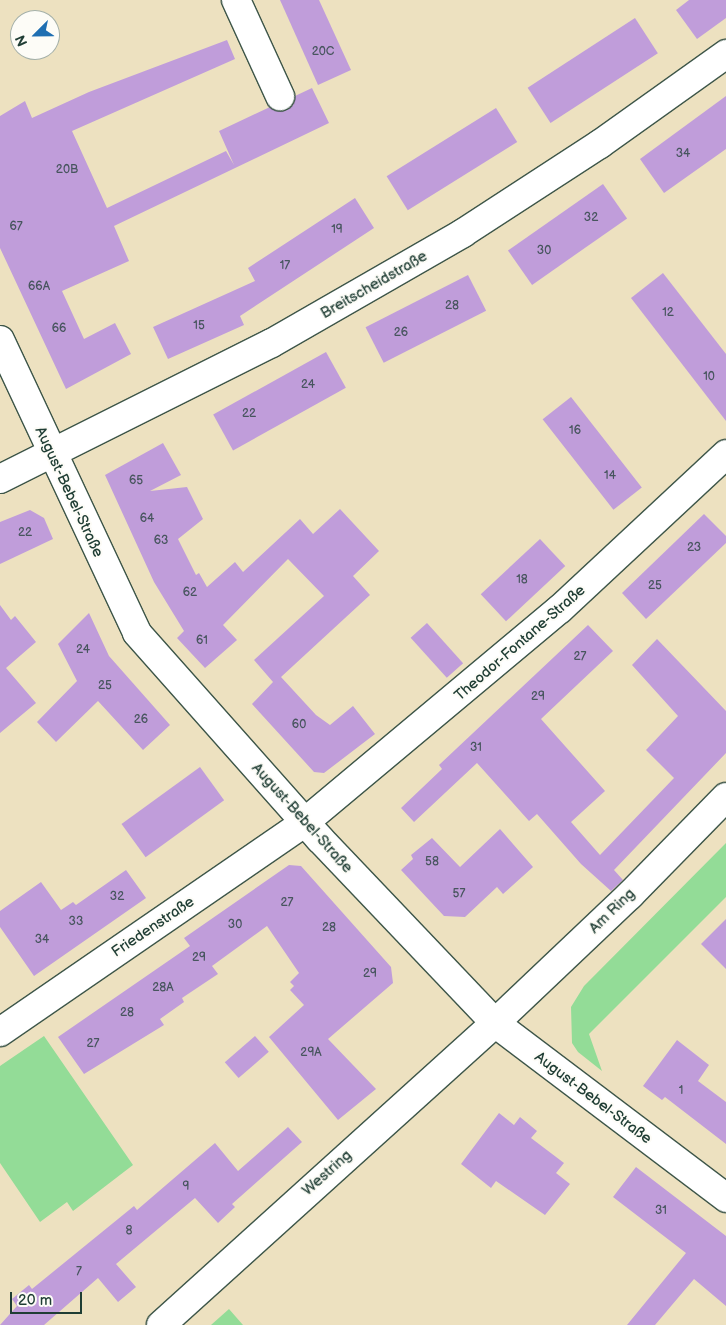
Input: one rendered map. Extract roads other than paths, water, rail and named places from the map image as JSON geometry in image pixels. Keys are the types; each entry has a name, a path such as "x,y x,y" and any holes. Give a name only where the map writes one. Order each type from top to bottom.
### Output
{"street":[{"path":"236,0 280,96"},
{"name":"Breitscheidstraße","path":"0,478 52,454 272,343 463,233 600,144 726,54"},
{"name":"August-Bebel-Straße","path":"0,340 137,633 305,822 494,1023 726,1198"},
{"name":"Theodor-Fontane-Straße","path":"305,822 560,609 726,454"},
{"name":"Am Ring","path":"494,1023 630,895 726,797"},
{"name":"Friedenstraße","path":"0,1032 305,822"},
{"name":"Westring","path":"161,1325 494,1023"}]}
